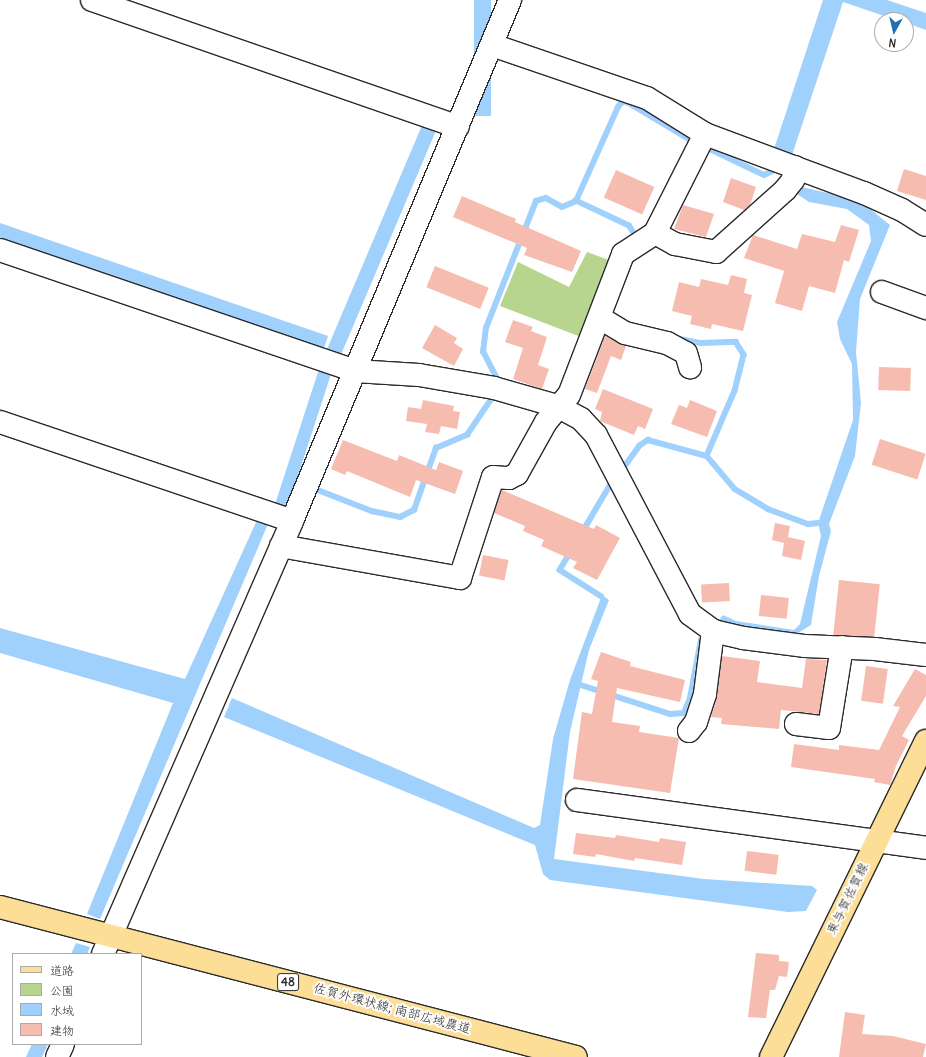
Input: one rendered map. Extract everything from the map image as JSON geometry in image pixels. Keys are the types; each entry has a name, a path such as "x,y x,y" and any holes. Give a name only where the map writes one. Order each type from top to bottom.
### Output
{"main road":[{"name":"東与賀佐賀線","path":"771,1057 926,741"},
{"name":"佐賀外環状線; 南部広域農道","path":"0,907 107,945 140,953"},
{"name":"佐賀外環状線; 南部広域農道","path":"142,953 576,1057"}],"street":[{"path":"92,0 458,127"},
{"path":"107,945 292,521 510,0"},
{"path":"492,45 646,98 705,134 864,193 902,210 926,225"},
{"path":"281,546 460,578 493,477 509,478 517,474 557,406 569,395 600,318 623,254 655,233 705,134"},
{"path":"655,233 675,244 716,252 785,190 793,180 795,167"},
{"path":"0,250 354,370 418,375 487,386 557,406 581,420 596,436 690,614 712,631 742,638 926,655"},
{"path":"882,292 926,308"},
{"path":"600,318 625,334 667,343 686,353 690,368"},
{"path":"0,422 292,521"},
{"path":"689,731 696,722 705,694 712,631"},
{"path":"796,724 829,728 842,648"},
{"path":"577,800 926,848"},
{"path":"57,1057 63,1045"}],"green space":[{"path":"587,252 609,260 581,337 500,306 518,262 569,287"}],"water":[{"path":"474,0 491,0 491,116 474,116"},
{"path":"823,0 887,0 926,13 926,30 914,26 914,12 874,13 843,2 791,158 773,152"},
{"path":"423,123 437,129 340,357 326,351"},
{"path":"797,186 859,200 890,225 860,299 856,352 861,403 855,456 829,524 831,531 819,576 811,625 795,635 725,624 719,620 723,615 736,621 794,630 800,624 821,536 818,523 853,420 852,364 840,339 837,322 871,241 869,225 847,209 809,202 797,194"},
{"path":"0,223 328,336 324,349 0,238"},
{"path":"319,369 331,373 286,512 274,508"},
{"path":"257,520 268,524 100,919 87,914 173,703 0,653 0,628 185,679"},
{"path":"602,595 609,600 589,650 570,732 554,859 704,879 812,886 817,890 806,911 788,912 550,880 543,874 535,845 224,717 232,698 534,828 540,825 553,739 570,680"},
{"path":"76,943 90,947 87,953 71,953"},
{"path":"32,1045 48,1045 42,1057 26,1057"}],"building":[{"path":"904,169 926,176 926,200 897,191"},
{"path":"616,170 654,187 642,214 604,197"},
{"path":"731,178 756,187 750,205 744,210 723,202"},
{"path":"462,196 516,219 515,222 581,251 572,272 524,255 527,248 453,217"},
{"path":"683,205 714,214 706,237 674,229"},
{"path":"841,225 859,230 849,262 844,260 835,293 809,286 802,311 775,303 784,271 744,258 753,235 797,249 802,234 835,242"},
{"path":"435,266 489,288 480,309 426,287"},
{"path":"731,275 747,279 744,293 752,295 743,331 712,324 711,329 690,324 692,316 672,311 679,282 699,287 701,279 728,285"},
{"path":"513,320 533,327 531,331 547,337 538,365 549,369 542,389 513,379 523,348 505,342"},
{"path":"435,325 457,338 454,343 463,349 454,366 422,348"},
{"path":"605,336 626,346 621,360 611,356 597,393 585,389"},
{"path":"879,367 911,368 910,391 878,390"},
{"path":"603,389 653,409 645,429 638,426 634,435 600,421 602,412 595,409"},
{"path":"423,400 454,406 453,411 460,412 457,429 441,426 439,434 425,432 427,424 406,421 408,407 421,409"},
{"path":"690,400 717,411 707,437 671,424 679,405 687,408"},
{"path":"880,439 926,454 917,480 872,465"},
{"path":"343,440 397,461 399,455 436,470 439,462 463,471 455,494 416,480 410,497 347,471 345,475 331,469"},
{"path":"502,490 594,529 596,525 620,538 597,580 573,568 577,562 541,546 544,540 523,531 525,526 494,513"},
{"path":"775,523 790,526 788,537 805,541 801,560 782,556 784,543 772,540"},
{"path":"483,555 509,560 505,581 479,576"},
{"path":"839,580 880,584 874,639 833,635"},
{"path":"729,583 730,601 702,602 701,584"},
{"path":"761,595 789,598 787,619 759,616"},
{"path":"601,652 631,662 630,666 685,680 680,702 617,688 612,722 640,726 639,732 679,738 670,793 573,779 582,712 592,714 598,681 591,679"},
{"path":"722,656 760,661 757,682 802,688 806,659 827,660 819,714 781,710 779,729 721,724 722,718 711,717 717,696"},
{"path":"866,666 888,669 883,704 861,701"},
{"path":"915,669 926,675 926,696 902,736 909,740 896,766 890,785 874,782 875,779 791,767 794,744 839,750 839,745 879,750 900,707 893,706"},
{"path":"576,833 615,838 616,835 659,842 660,838 686,842 682,865 635,858 634,861 596,854 595,857 573,854"},
{"path":"747,851 779,855 776,875 745,871"},
{"path":"756,953 779,955 779,961 789,962 787,977 779,976 775,990 770,990 766,1018 748,1017"},
{"path":"845,1012 865,1015 862,1034 893,1036 926,1044 923,1057 839,1057"}],"waterway":[{"path":"634,234 629,226 576,201 618,107 623,101 629,103 689,139"},
{"path":"708,148 764,175 777,169"},
{"path":"496,377 483,352 486,328 536,201 546,198 562,207 576,201"},
{"path":"680,339 701,343 736,342 744,355 735,391 707,456 735,489 768,509 808,524 818,523"},
{"path":"318,490 372,511 400,517 414,510 436,448 467,435 494,395"},
{"path":"624,467 639,446 648,440 707,456"},
{"path":"583,531 610,485"},
{"path":"571,552 560,570 601,596"},
{"path":"575,683 670,714 684,713 690,698 701,640"}]}
